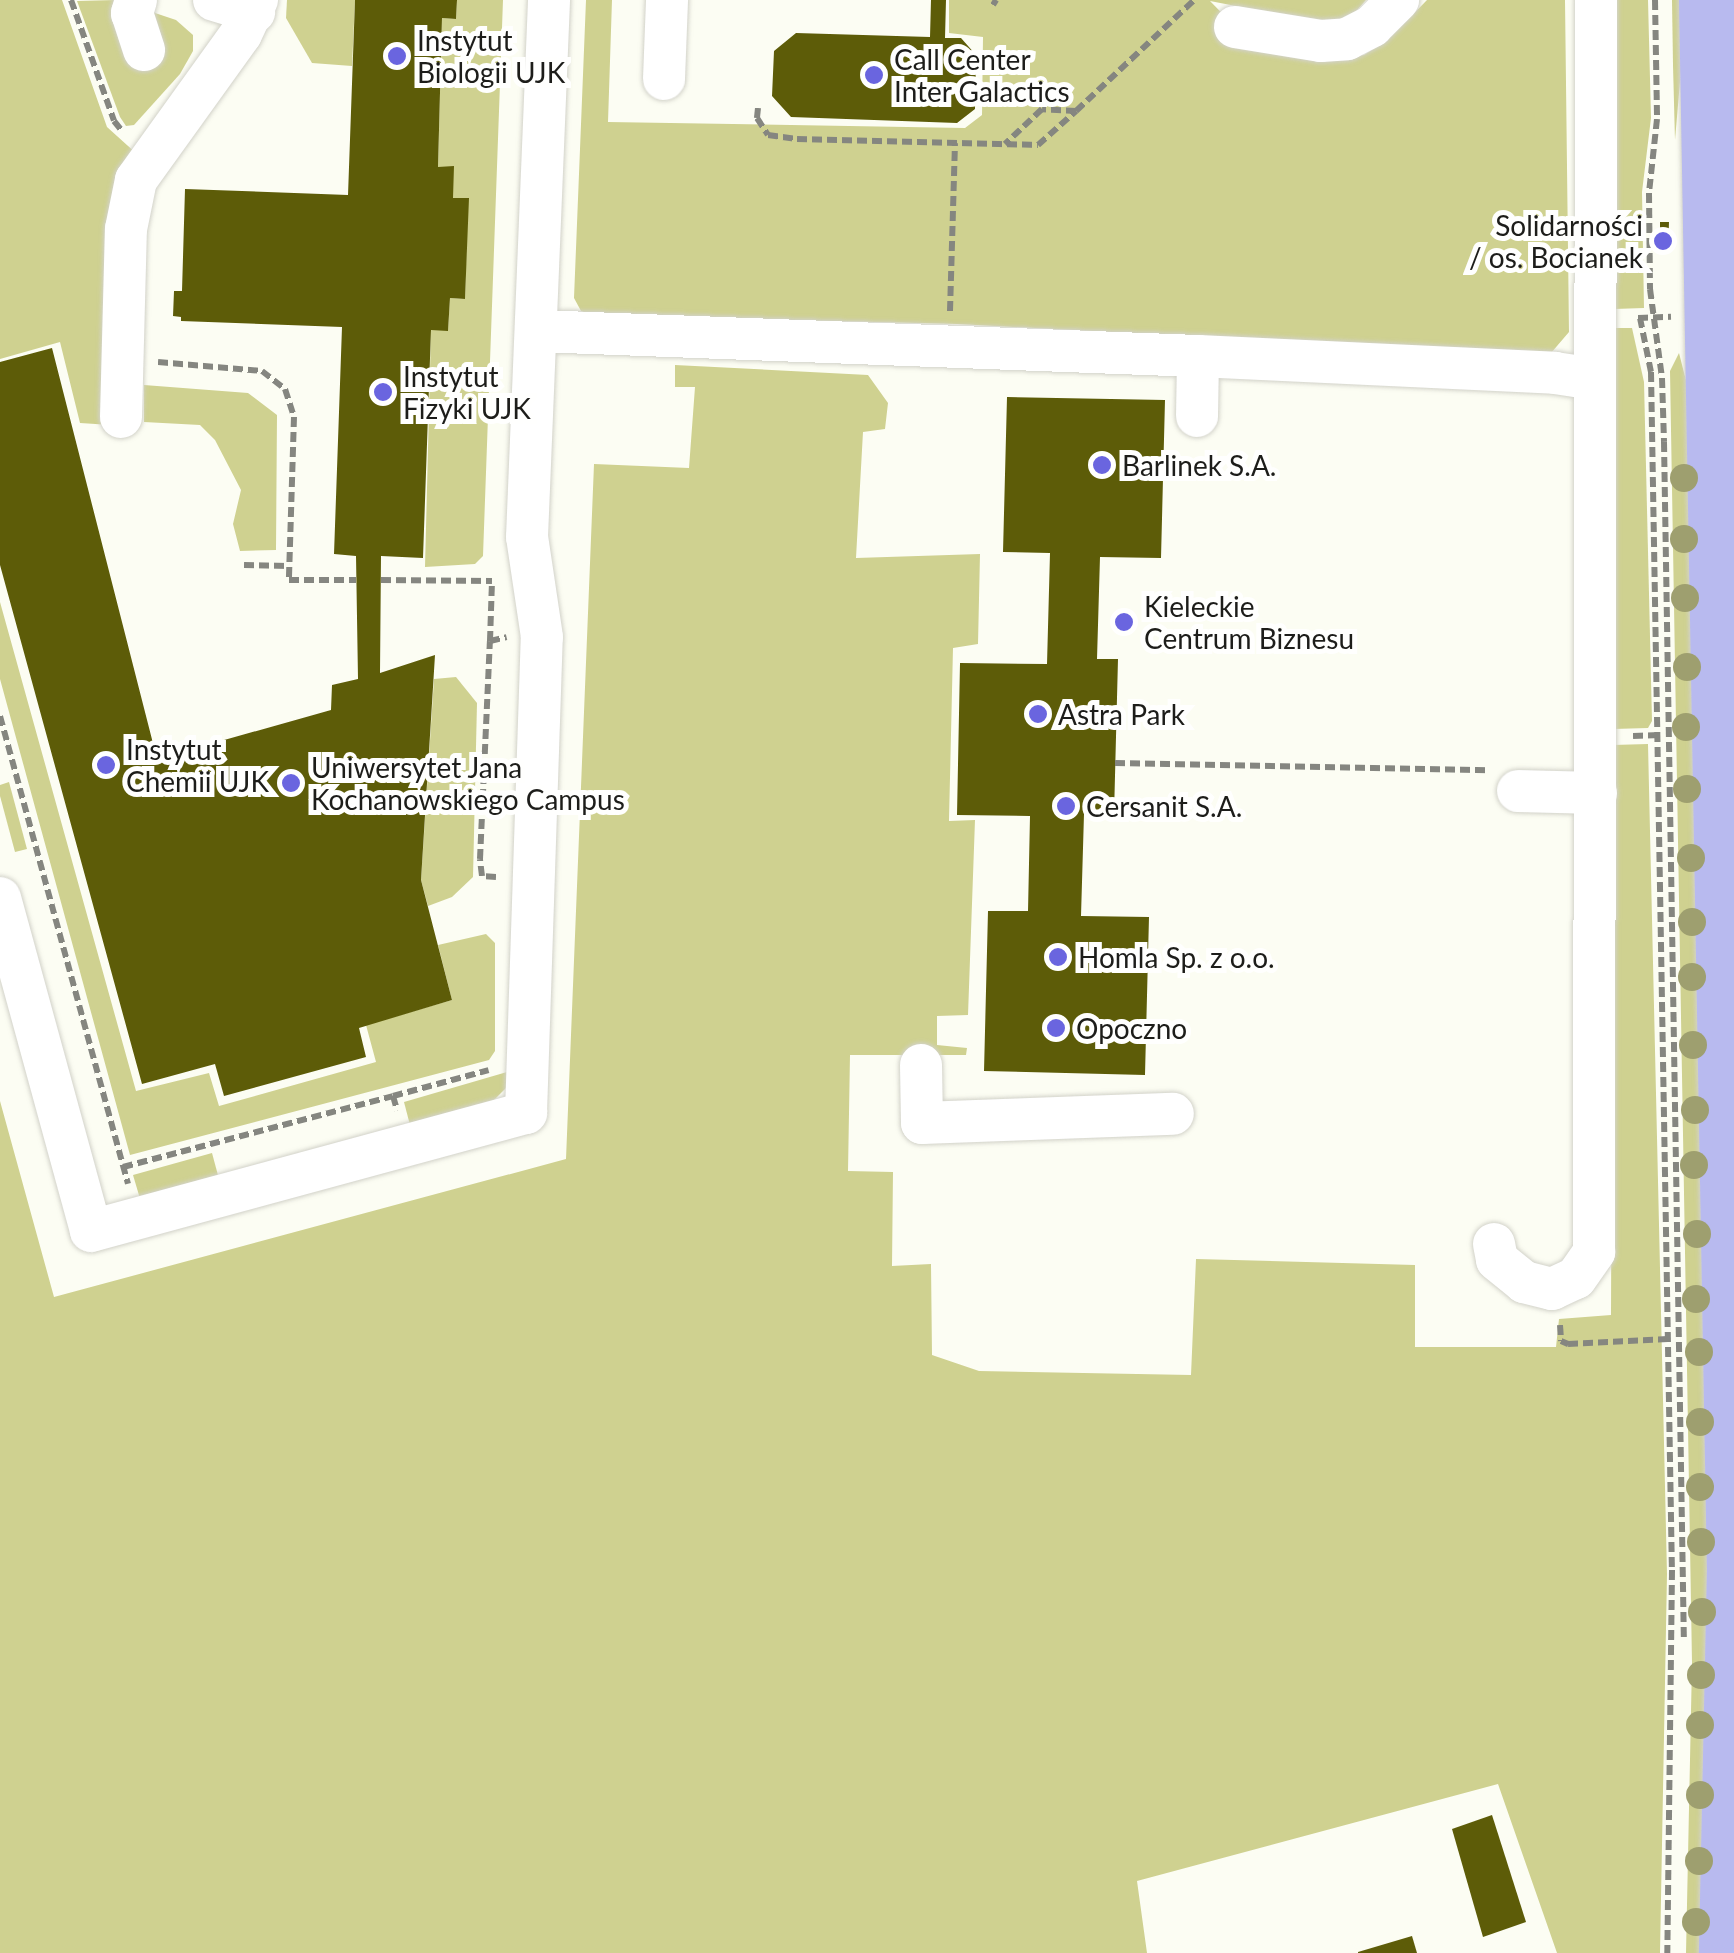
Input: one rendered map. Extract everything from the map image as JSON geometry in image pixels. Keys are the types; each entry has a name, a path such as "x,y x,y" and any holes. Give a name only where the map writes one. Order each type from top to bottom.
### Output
{"main road":[{"path":"1706,0 1724,403 1734,1566 1726,1953"}],"lane":[{"path":"136,0 132,13 144,50"},
{"path":"0,898 91,1232 526,1113 541,630 528,537 549,0"},
{"path":"664,80 667,0"},
{"path":"1234,26 1321,42 1347,38 1372,26 1398,0"},
{"path":"1494,1244 1497,1260 1524,1282 1552,1288 1576,1278 1594,1252 1596,0"},
{"path":"120,418 126,229 136,180 242,4"},
{"path":"538,331 1198,356 1555,373 1594,379"},
{"path":"1197,416 1198,356"},
{"path":"1513,781 1596,793"},
{"path":"921,1065 922,1124 1173,1114"}],"path":[{"path":"758,108 757,118 768,136 1038,145 1194,0"},
{"path":"1655,0 1657,119 1649,193 1650,289 1662,378 1684,1656"},
{"path":"1006,144 1042,109 1076,111"},
{"path":"949,345 955,142"},
{"path":"1640,318 1651,372 1672,1570 1667,1953"},
{"path":"123,360 262,371 285,389 294,417 289,580 356,580"},
{"path":"244,565 289,566"},
{"path":"381,580 492,580"},
{"path":"508,878 482,876 480,859 490,641 541,630"},
{"path":"0,716 138,1218"},
{"path":"1635,736 1669,734"},
{"path":"1115,762 1513,781"},
{"path":"123,1167 498,1068"},
{"path":"393,1096 408,1145"},
{"path":"1562,1284 1561,1340 1568,1344 1668,1339"}],"green space":[{"path":"0,0 62,0 107,127 138,155 111,425 80,423 60,342 0,359"},
{"path":"116,0 176,20 193,35 193,51 180,74 134,125 126,126 77,1"},
{"path":"287,0 355,0 352,66 312,63 286,18"},
{"path":"457,0 503,0 483,556 475,564 425,567 431,330 448,330 450,298 465,299 468,198 453,198 438,167 442,18 456,19"},
{"path":"586,0 612,0 608,122 965,128 982,115 983,37 949,33 949,0 1366,0 1348,20 1329,24 1210,1 1259,51 1330,60 1364,55 1388,40 1427,0 1565,0 1569,332 1551,353 1537,354 957,324 593,315 581,311 574,298"},
{"path":"1615,0 1648,0 1651,118 1642,192 1644,308 1614,309"},
{"path":"1672,0 1687,0 1675,140 1673,65"},
{"path":"1614,328 1632,328 1644,382 1652,721 1648,728 1613,729"},
{"path":"1679,353 1694,412 1713,1376 1707,1953 1686,1953 1692,1663 1670,371"},
{"path":"675,365 868,375 888,403 885,429 863,432 856,558 980,554 978,644 953,648 949,821 975,820 968,1015 937,1016 937,1045 967,1048 966,1055 850,1055 848,1171 893,1172 892,1266 931,1264 932,1355 979,1371 1191,1375 1196,1259 1415,1265 1415,1347 1556,1347 1559,1319 1611,1315 1613,745 1648,744 1667,1574 1660,1953 1557,1953 1498,1784 1137,1881 1147,1953 0,1953 0,1101 54,1297 566,1159 594,464 689,468 695,387 675,387"},
{"path":"144,385 248,393 277,415 276,550 240,551 233,524 241,490 215,440 200,425 144,422"},
{"path":"0,602 136,1091 209,1073 219,1106 376,1062 366,1025 452,1000 438,945 486,934 495,943 495,1051 489,1060 130,1155 0,679"},
{"path":"456,677 477,703 473,877 452,897 428,906 421,880 434,679"},
{"path":"9,782 27,849 15,852 0,796 0,785"},
{"path":"507,1072 508,1086 490,1104 411,1129 404,1102"},
{"path":"212,1153 219,1179 141,1202 133,1175"}],"building":[{"path":"355,0 457,0 456,19 442,18 438,167 454,166 453,198 469,198 465,299 450,298 448,331 431,330 423,558 381,556 380,673 435,655 421,880 452,1000 359,1028 366,1057 224,1096 215,1064 142,1084 0,565 0,362 52,348 157,759 331,710 332,685 358,679 356,556 334,554 342,327 181,321 181,317 173,316 174,291 182,291 185,189 348,195"},
{"name":"Call Center Inter Galactics","path":"931,0 946,0 945,38 961,38 976,55 975,109 957,123 791,117 772,96 774,51 796,33 930,37"},
{"path":"1660,222 1669,222 1668,251 1660,251"},
{"name":"Astra Park","path":"1007,397 1165,400 1161,558 1100,557 1097,659 1118,659 1114,815 1084,814 1081,916 1149,917 1145,1075 984,1071 988,911 1028,911 1030,816 957,815 960,663 1047,664 1050,553 1003,552"},
{"path":"1492,1815 1526,1922 1483,1937 1452,1829"},
{"path":"1412,1936 1417,1953 1358,1953 1358,1952"}],"place":[{"name":"Instytut Biologii UJK","path":"397,56"},
{"name":"Call Center Inter Galactics","path":"874,75"},
{"name":"Solidarności / os. Bocianek","path":"1663,241"},
{"name":"Instytut Fizyki UJK","path":"383,392"},
{"name":"Barlinek S.A.","path":"1102,465"},
{"name":"Kieleckie Centrum Biznesu","path":"1124,622"},
{"name":"Astra Park","path":"1038,714"},
{"name":"Instytut Chemii UJK","path":"106,765"},
{"name":"Uniwersytet Jana Kochanowskiego Campus","path":"291,783"},
{"name":"Cersanit S.A.","path":"1066,806"},
{"name":"Homla Sp. z o.o.","path":"1058,957"},
{"name":"Opoczno","path":"1056,1028"}]}
